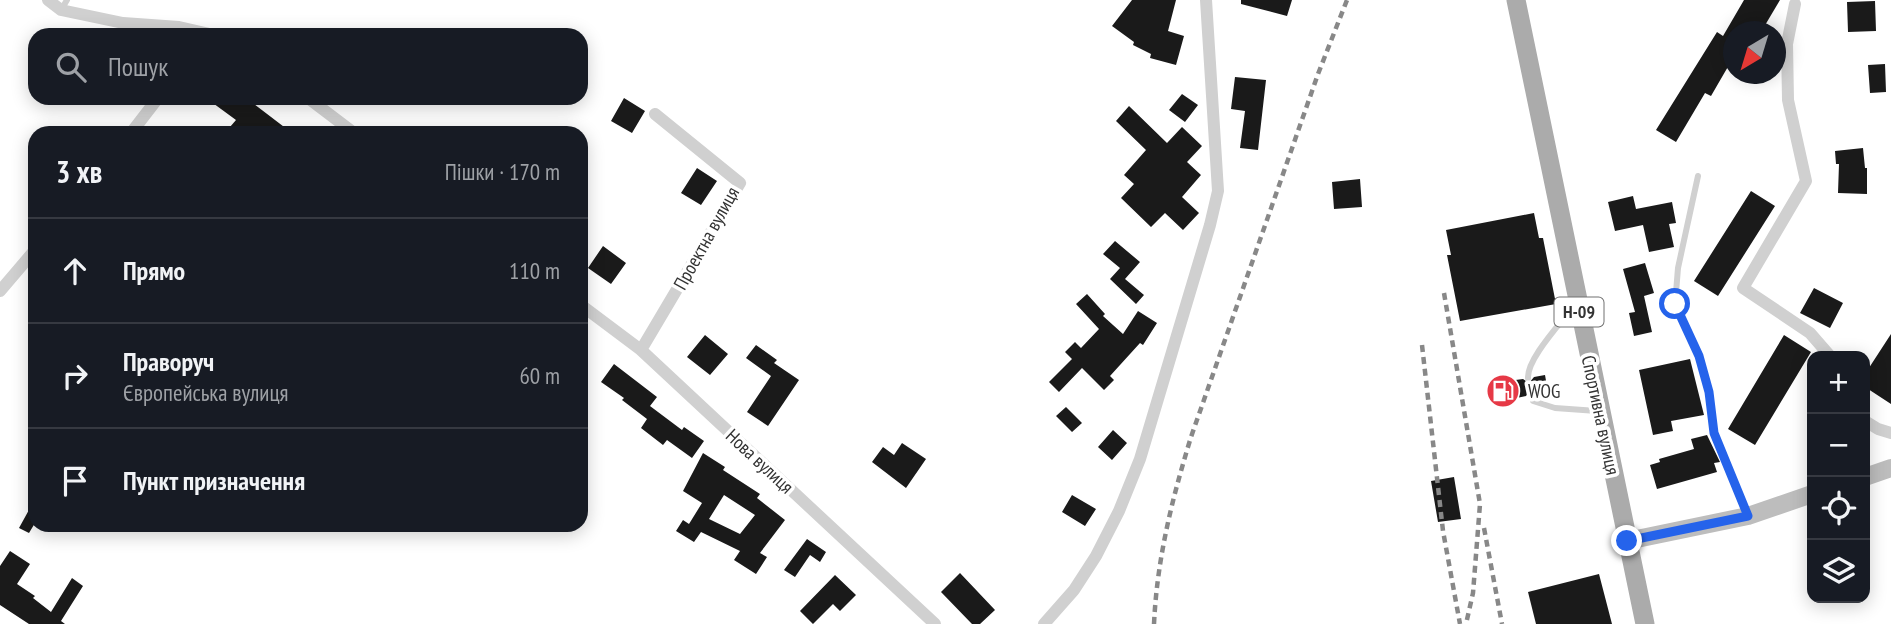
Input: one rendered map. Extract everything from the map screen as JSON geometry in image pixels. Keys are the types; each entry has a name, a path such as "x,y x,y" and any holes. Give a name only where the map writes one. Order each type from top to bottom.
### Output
{"main road":[{"name":"Спортивна вулиця","path":"1516,0 1645,624"}],"street":[{"path":"48,0 123,23 184,28"},
{"path":"1044,624 1074,590 1096,556 1119,511 1140,459 1210,225 1218,191 1206,0"},
{"path":"1795,4 1787,44 1788,100 1806,181 1742,288 1761,298 1810,333 1826,351"},
{"path":"136,126 153,105"},
{"path":"317,105 345,126"},
{"name":"Проектна вулиця","path":"641,350 740,183 655,114"},
{"path":"0,291 28,258"},
{"name":"Нова вулиця","path":"588,310 641,350 935,624"},
{"path":"1870,424 1891,433"},
{"path":"1870,475 1891,468"},
{"path":"1627,541 1748,516 1807,496"}],"lane":[{"path":"1698,176 1678,268 1675,304 1699,356 1709,392 1714,433 1748,516"},
{"path":"1528,378 1528,370 1542,348 1577,302"},
{"path":"1532,395 1533,401 1555,408 1599,411"}],"building":[{"path":"1132,0 1176,0 1168,31 1184,36 1176,65 1150,58 1151,54 1133,45 1134,42 1112,26"},
{"path":"1241,0 1292,0 1287,16 1241,4"},
{"path":"1744,0 1780,0 1768,21 1732,21"},
{"path":"1875,1 1876,31 1848,32 1847,2"},
{"path":"1717,32 1723,36 1723,75 1711,96 1705,93 1676,142 1656,130"},
{"path":"1885,64 1886,92 1870,93 1868,65"},
{"path":"1235,77 1266,80 1258,150 1240,148 1245,111 1231,109"},
{"path":"1182,94 1198,105 1185,122 1169,110"},
{"path":"624,98 645,111 632,133 611,121"},
{"path":"216,105 255,105 283,126 231,126 236,120"},
{"path":"1129,106 1167,143 1182,127 1202,146 1187,162 1201,175 1182,197 1199,213 1183,230 1165,213 1151,227 1121,198 1134,184 1124,175 1146,150 1116,121"},
{"path":"1863,148 1867,168 1867,194 1838,193 1839,164 1836,164 1835,151"},
{"path":"697,168 717,181 701,205 681,193"},
{"path":"1360,179 1362,207 1334,209 1332,182"},
{"path":"1751,191 1775,206 1718,296 1694,281"},
{"path":"1633,196 1636,209 1672,202 1676,223 1669,224 1674,247 1649,252 1643,225 1615,231 1608,202"},
{"path":"1534,213 1539,238 1543,238 1556,304 1460,321 1447,255 1451,255 1446,230"},
{"path":"1115,241 1140,262 1125,279 1144,295 1136,304 1110,279 1120,268 1103,254"},
{"path":"603,246 626,263 611,284 588,268"},
{"path":"1645,263 1654,293 1644,296 1652,332 1634,336 1629,313 1635,312 1623,269"},
{"path":"1814,288 1843,303 1830,328 1800,313"},
{"path":"1087,294 1105,314 1103,316 1123,334 1138,311 1157,323 1143,345 1140,343 1110,376 1114,380 1104,390 1082,368 1059,392 1049,382 1072,359 1065,352 1075,342 1081,348 1099,329 1076,304"},
{"path":"1891,334 1891,404 1870,390 1870,366"},
{"path":"705,335 728,354 710,375 687,357"},
{"path":"1784,335 1809,351 1755,445 1728,429"},
{"path":"756,345 777,360 774,363 799,380 768,426 747,412 771,376 746,358"},
{"path":"1690,359 1704,415 1671,421 1673,431 1653,435 1639,370"},
{"path":"614,364 657,397 650,406 682,430 684,427 704,441 692,458 667,440 663,445 641,428 647,419 601,382"},
{"path":"1545,375 1548,392 1538,394 1535,390 1530,390 1526,396 1512,399 1513,403 1498,406 1493,383 1523,379 1529,383 1534,377"},
{"path":"1066,407 1082,423 1072,432 1056,416"},
{"path":"1113,430 1127,443 1112,460 1098,447"},
{"path":"1707,435 1720,462 1714,463 1717,472 1657,489 1650,465 1660,462 1659,459 1694,449 1691,439"},
{"path":"902,443 926,459 906,488 872,462 883,447 894,455"},
{"path":"703,453 725,467 723,470 760,494 757,498 785,520 760,553 767,557 756,574 734,560 740,551 701,532 694,542 676,531 683,520 689,524 702,503 683,491","holes":["724,495 755,515 740,534 709,519"]},
{"path":"1454,477 1461,519 1438,522 1431,481"},
{"path":"1072,495 1096,509 1085,526 1062,512"},
{"path":"28,512 30,532 29,533 19,528"},
{"path":"807,539 826,552 820,562 810,555 795,577 784,570"},
{"path":"10,551 30,564 17,584 35,596 33,598 51,612 72,578 83,586 61,621 65,624 29,624 0,605 0,566"},
{"path":"960,573 995,610 980,624 972,624 941,592"},
{"path":"1599,574 1612,624 1536,624 1528,592"},
{"path":"835,575 856,595 840,611 833,604 813,624 800,611"}],"railway":[{"path":"1154,624 1166,529 1191,437 1318,74 1347,0"},
{"path":"1444,293 1480,504 1473,593 1466,624"},
{"path":"1422,345 1443,531 1460,624"},
{"path":"1484,528 1502,624"}],"place":[{"name":"WOG","path":"1503,391"}],"route":[{"path":"1627,541 1748,516 1714,433 1709,392 1699,356 1675,304"}]}
